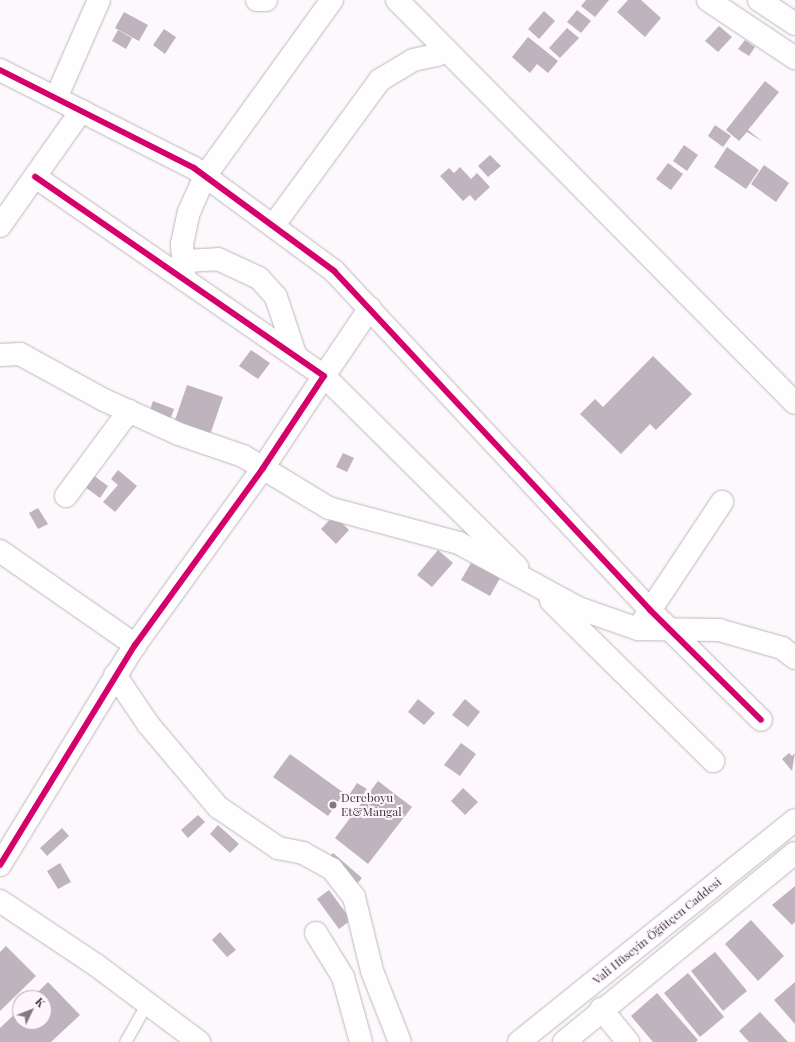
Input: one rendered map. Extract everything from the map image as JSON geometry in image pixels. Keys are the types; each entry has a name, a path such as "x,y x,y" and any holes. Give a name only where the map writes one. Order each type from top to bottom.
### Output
{"street":[{"path":"56,98 99,0"},
{"path":"257,0 266,0"},
{"path":"184,271 182,244 189,212 205,176 332,0"},
{"path":"397,0 795,403"},
{"path":"708,0 795,58"},
{"path":"759,0 795,24"},
{"path":"273,226 380,80 413,60 437,55 442,46"},
{"path":"0,70 205,176 334,271 650,610 761,720"},
{"path":"0,226 81,111"},
{"path":"35,177 184,271 296,357 324,376 713,761"},
{"path":"184,271 218,259 259,278 276,297 296,357"},
{"path":"0,865 115,675 263,468 370,308"},
{"path":"0,355 20,354 129,411 243,456 329,508 459,543 538,588 578,608 638,629 720,630 782,648 795,658"},
{"path":"66,496 129,411"},
{"path":"638,629 722,502"},
{"path":"0,550 135,645"},
{"path":"115,675 148,724 218,807 278,848 303,853 332,869 354,897 372,971 400,1042"},
{"name":"Vali Hüseyin Öğütçen Caddesi","path":"519,1042 795,820"},
{"name":"Vali Hüseyin Öğütçen Caddesi","path":"564,1042 601,1009 795,853"},
{"path":"0,900 147,1003 199,1042"},
{"path":"316,933 343,977 361,1042"},
{"path":"601,1009 628,1042"}],"lane":[{"path":"126,1042 147,1003"}],"building":[{"path":"586,0 609,0 595,17 581,6"},
{"path":"628,0 641,0 661,18 645,37 617,12"},
{"path":"577,10 591,21 581,33 567,22"},
{"path":"544,11 555,21 539,39 528,29"},
{"path":"124,12 148,25 139,41 115,28"},
{"path":"719,26 732,37 718,52 705,41"},
{"path":"567,28 579,38 560,58 549,48"},
{"path":"164,29 176,37 165,54 153,45"},
{"path":"118,30 132,38 126,49 112,41"},
{"path":"528,37 558,61 548,73 537,64 530,73 512,57"},
{"path":"745,40 755,47 749,56 738,49"},
{"path":"765,81 779,92 748,130 763,142 747,132 739,141 726,130"},
{"path":"715,125 731,136 723,147 708,136"},
{"path":"684,145 698,155 687,171 673,161"},
{"path":"727,147 759,170 746,189 714,167"},
{"path":"490,155 501,166 488,177 478,166"},
{"path":"668,163 683,174 671,190 656,179"},
{"path":"764,165 789,183 776,202 751,184"},
{"path":"460,167 471,179 477,173 490,187 475,201 470,195 463,201 440,176 449,168 454,173"},
{"path":"251,350 270,363 258,379 239,366"},
{"path":"653,356 692,394 656,430 650,424 621,454 580,414 595,399 603,407"},
{"path":"187,385 223,397 210,435 174,423"},
{"path":"153,401 174,409 170,420 149,413"},
{"path":"343,453 354,458 347,472 336,467"},
{"path":"118,470 137,486 115,512 103,502 118,485 111,479"},
{"path":"93,475 108,486 100,498 85,487"},
{"path":"38,508 48,524 38,529 29,513"},
{"path":"334,515 349,530 336,544 321,529"},
{"path":"438,550 453,563 432,587 417,575"},
{"path":"471,563 500,578 490,596 461,580"},
{"path":"418,699 435,713 424,725 408,712"},
{"path":"465,699 480,712 468,727 452,715"},
{"path":"461,743 476,754 460,776 444,765"},
{"path":"789,753 792,756 795,753 792,771 782,759"},
{"path":"290,754 344,793 328,816 273,777"},
{"path":"378,781 412,807 368,864 335,838"},
{"path":"357,783 367,789 357,804 347,798"},
{"path":"463,788 478,802 465,815 451,801"},
{"path":"198,815 205,822 188,838 181,830"},
{"path":"218,825 239,844 230,853 210,834"},
{"path":"62,828 69,836 47,856 40,848"},
{"path":"333,853 362,878 353,888 324,863"},
{"path":"60,863 71,882 58,889 47,871"},
{"path":"795,886 795,922 792,925 772,905"},
{"path":"329,890 351,920 339,929 317,899"},
{"path":"751,920 784,956 758,981 725,944"},
{"path":"220,932 236,950 227,957 212,940"},
{"path":"6,946 36,976 22,990 12,990 12,999 0,1011 0,952"},
{"path":"715,952 747,991 723,1011 691,971"},
{"path":"688,973 724,1017 700,1037 664,993"},
{"path":"48,982 80,1015 51,1042 0,1042 0,1028 12,1017 12,1030 52,1030 52,990 40,990"},
{"path":"795,982 795,1024 774,1000"},
{"path":"657,993 698,1040 696,1042 653,1042 631,1016"},
{"path":"760,1012 788,1042 749,1042 739,1031"}],"cycle path":[{"path":"0,70 194,168 334,271 650,610 761,720"},
{"path":"0,865 135,645 263,468 324,376 35,177"}],"place":[{"name":"Dereboyu Et&Mangal","path":"333,805"}]}
